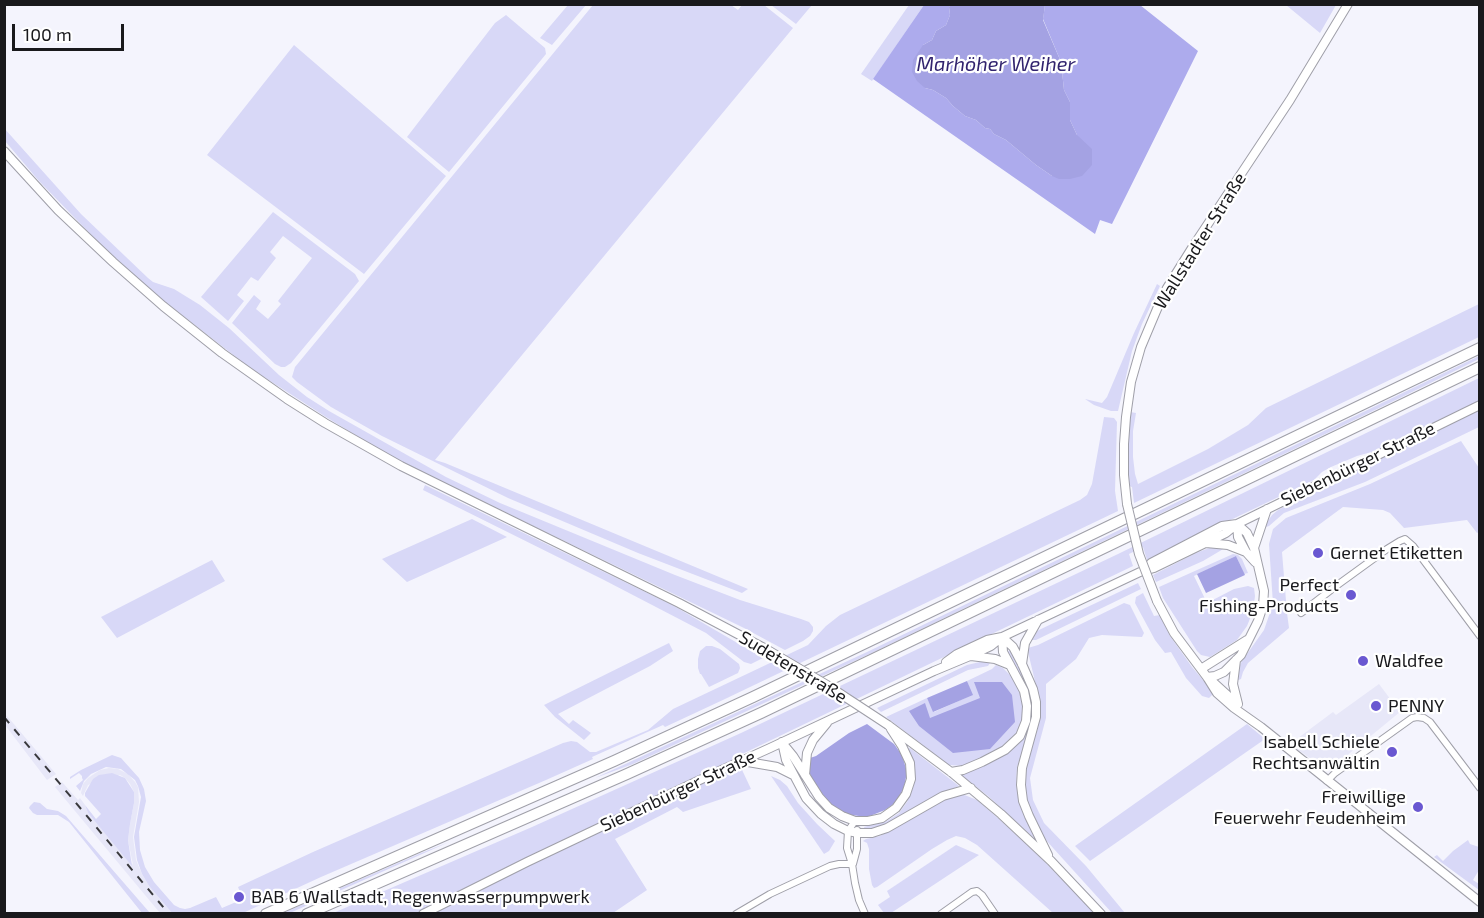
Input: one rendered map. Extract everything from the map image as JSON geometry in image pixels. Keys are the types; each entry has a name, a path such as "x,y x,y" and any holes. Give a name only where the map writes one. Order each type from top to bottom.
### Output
{"highway":[{"path":"266,914 614,761 753,697 1479,348"},
{"path":"307,914 627,774 751,717 1479,367"}],"main road":[{"name":"Wallstadter Straße","path":"1207,677 1174,633 1157,601 1138,554 1127,502 1124,444 1131,382 1141,347 1167,288 1284,109 1348,4"},
{"name":"Sudetenstraße","path":"4,152 58,210 163,306 222,353 287,399 392,461 679,603 766,649 827,685 888,725 951,772 1001,814 1051,861 1101,914"},
{"name":"Siebenbürger Straße","path":"934,671 957,654 987,640 1002,637 1206,543 1226,533 1237,524 1479,405"},
{"path":"1250,550 1267,509"},
{"name":"Siebenbürger Straße","path":"1140,572 1203,535 1222,526 1237,524"},
{"path":"1207,677 1224,672 1241,655 1263,606 1264,591 1256,563 1250,550 1238,537 1237,524"},
{"path":"1206,543 1250,550"},
{"path":"1022,664 1025,643 1038,620"},
{"name":"Siebenbürger Straße","path":"423,914 742,760 991,646 1002,637"},
{"path":"1002,637 1013,647 1033,689 1036,709 1034,728 1022,768 1021,785 1023,801 1051,861"},
{"path":"951,772 963,770 1005,750 1020,736 1026,721 1027,706 1024,691 1003,652 1002,637"},
{"path":"1200,669 1250,638"},
{"path":"970,656 995,658 1010,666"},
{"path":"1236,660 1233,684 1238,705"},
{"path":"1207,677 1261,727"},
{"path":"1207,677 1217,693 1234,708 1261,727 1479,902"},
{"path":"805,776 807,753 810,746 830,720"},
{"path":"782,742 819,797 830,808 842,816 868,821 882,818 896,808 906,794 911,779 910,763 888,725"},
{"path":"782,742 786,760 806,798 834,824 853,832 872,833 887,828 943,796 970,788"},
{"path":"742,760 777,767 793,775"}],"street":[{"path":"1301,613 1387,549 1405,539 1413,546 1479,636"},
{"path":"1328,781 1335,773 1412,718 1418,717 1430,722 1479,788"},
{"path":"855,820 847,848 859,900 865,914"},
{"path":"736,914 770,894 830,866 852,864"},
{"path":"941,914 972,892 977,891 995,914"}],"shaded area":[{"path":"568,5 586,5 552,45 540,38"},
{"path":"593,5 731,5 738,10 742,5 764,5 793,28 435,460 748,589 742,593 638,553 508,498 382,436 331,407 292,377 295,367"},
{"path":"771,5 812,5 796,24"},
{"path":"909,5 924,5 872,81 861,74"},
{"path":"924,5 950,5 950,15 946,25 936,31 932,40 923,45 925,88 946,98 965,116 976,120 1006,140 1052,176 1077,135 1070,120 1070,102 1064,90 1061,62 1043,19 1045,5 1140,5 1198,51 1112,224 1100,220 1095,234 873,79"},
{"path":"1286,5 1336,5 1320,33"},
{"path":"506,15 545,48 546,54 449,172 407,137 495,23"},
{"path":"294,45 446,176 364,274 207,155"},
{"path":"4,128 81,214 148,278 174,289 200,305 229,328 279,375 329,411 446,477 500,503 675,575 740,600 809,622 813,627 810,636 785,650 391,457 326,417 250,368 155,294 100,244 39,181 5,141"},
{"path":"273,212 355,274 359,281 291,363 285,367 275,364 232,323 254,295 261,301 256,309 268,319 281,304 278,301 312,258 283,236 270,252 276,258 258,281 251,277 237,295 244,301 228,321 201,297"},
{"path":"1157,284 1160,286 1132,351 1118,411 1094,405 1085,399 1102,403 1107,397"},
{"path":"1479,304 1479,337 1134,503 1132,487 1129,486 1127,456 1130,412 1136,413 1133,457 1138,484 1208,449 1248,425 1266,408"},
{"path":"1479,356 1479,359 1402,397 876,651 633,764 595,778 867,652"},
{"path":"1479,378 1479,401 1375,451 1331,467 1314,480 1147,560 1143,547 1129,554 1133,566 736,757 751,789 683,812 677,807 615,839 647,890 613,913 428,914 426,906 421,913 331,914 741,733 1118,554"},
{"path":"1479,410 1479,427 1365,482 1284,513 1269,526 1263,528 1278,510 1368,463"},
{"path":"1104,417 1114,418 1117,422 1115,491 1118,511 665,727 663,725 592,757 593,759 243,913 172,913 149,886 137,860 134,837 141,797 135,780 121,769 106,767 91,774 84,781 80,791 76,786 83,780 82,776 79,773 70,779 81,770 112,755 121,758 139,778 144,789 146,801 139,832 140,850 145,867 154,882 174,905 180,908 190,908 216,897 222,908 243,899 238,887 563,743 577,742 590,752 596,752 648,730 673,709 808,645 840,615 1080,500 1087,495 1092,484"},
{"path":"1461,441 1479,468 1479,532 1477,533 1467,520 1404,528 1390,513 1383,510 1343,507 1282,552 1289,628 1248,663 1241,679 1236,681 1237,671 1264,630 1273,604 1269,544 1273,529 1286,518 1370,484"},
{"path":"425,485 674,606 763,658 751,664 744,662 706,633 423,490"},
{"path":"472,519 507,537 407,582 382,559"},
{"path":"1217,547 1225,548 1203,561 1156,582 1153,575 1196,553"},
{"path":"1233,554 1242,559 1248,573 1244,574 1236,556 1194,576 1207,603 1234,589 1248,586 1254,588 1253,611 1247,626 1237,640 1210,657 1201,655 1163,598 1159,587"},
{"path":"212,560 225,581 117,638 101,617"},
{"path":"1138,583 1141,589 1036,640 1031,640 1035,632"},
{"path":"1143,593 1154,616 1160,615 1170,636 1214,693 1209,698 1202,696 1186,678 1171,652 1165,653 1155,640 1135,603 1136,597"},
{"path":"1124,603 1130,605 1144,633 1142,637 1102,635 1089,638 1076,659 1046,684 1046,718 1030,778 1033,800 1044,823 1086,866 1125,913 1112,913 1044,838 1032,816 1026,798 1025,767 1037,731 1040,713 1028,648"},
{"path":"669,643 673,651 650,666 558,714 569,724 573,720 591,733 584,740 544,705"},
{"path":"706,646 720,649 739,664 738,673 709,687 698,668 700,651"},
{"path":"1011,649 1032,697 1034,712 1032,725 1017,767 1016,785 1027,822 1036,840 988,796 961,775 1002,756 1017,745 1028,729 1031,713 1030,698 1007,652"},
{"path":"984,661 990,663 988,666 968,670 881,712 877,708 967,665"},
{"path":"996,665 1003,668 1013,678 1019,688 1023,700 1020,726 1004,747 964,766 949,765 886,717 927,698 934,712 972,695 967,681"},
{"path":"1379,684 1400,712 1328,771 1290,744 1333,712 1336,715"},
{"path":"4,713 56,774 47,780 5,725"},
{"path":"1247,724 1265,739 1090,861 1075,846"},
{"path":"910,748 959,786 937,795 878,828 865,830 864,827 887,821 899,813 907,802 913,788 915,774 913,760 907,749"},
{"path":"109,768 128,774 138,787 139,802 133,837 136,860 149,886 172,913 160,913 55,787 62,782 78,800 80,798 88,813 133,865 128,840 134,803 134,792 130,784 120,775 88,785 83,796 81,793 83,784 88,778 100,770"},
{"path":"112,773 125,778 134,792 128,840 132,866 88,813 85,805 96,819 101,814 85,796 85,793 93,779 99,775"},
{"path":"771,776 787,786 798,803 835,841 829,851 824,854"},
{"path":"962,794 977,800 999,819 1095,913 1053,913 977,845 956,836 932,849 874,888 869,869 869,849 867,843 863,841 880,836 946,799"},
{"path":"34,802 66,816 150,913 142,913 69,822 58,815 33,813 29,808"},
{"path":"1468,840 1470,844 1479,847 1479,870 1473,880 1479,884 1479,890 1434,857 1437,855 1443,861"},
{"path":"449,842 290,913 283,913 421,853"},
{"path":"956,845 979,855 891,913 884,913 878,905 890,897 887,891"}],"water":[{"name":"Marhöher Weiher","path":"950,5 1045,5 1043,20 1061,62 1064,90 1070,102 1070,120 1077,135 1092,149 1092,165 1082,176 1059,179 1052,176 1006,140 976,120 965,116 946,98 925,88 917,81 912,72 913,60 923,45 932,40 936,31 946,25 950,15"},
{"path":"1236,556 1245,575 1206,593 1197,574"},
{"path":"967,681 973,695 933,712 927,698"},
{"path":"974,682 1002,682 1012,695 1015,722 990,749 953,753 919,726 909,711 925,703 930,718 980,698"},
{"path":"867,724 894,744 902,755 907,772 904,788 895,803 885,810 870,816 845,814 833,807 821,795 812,781 809,770 810,758"}],"railway":[{"path":"4,717 169,914"}],"place":[{"name":"Gernet Etiketten","path":"1318,553"},
{"name":"Perfect Fishing-Products","path":"1351,595"},
{"name":"Waldfee","path":"1363,661"},
{"name":"PENNY","path":"1376,706"},
{"name":"Isabell Schiele Rechtsanwältin","path":"1392,752"},
{"name":"Freiwillige Feuerwehr Feudenheim","path":"1418,807"},
{"name":"BAB 6 Wallstadt, Regenwasserpumpwerk","path":"239,897"}]}
